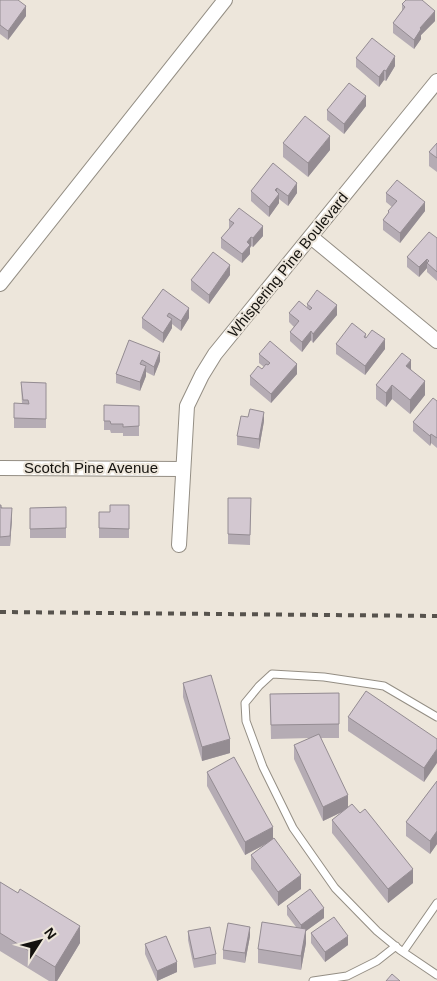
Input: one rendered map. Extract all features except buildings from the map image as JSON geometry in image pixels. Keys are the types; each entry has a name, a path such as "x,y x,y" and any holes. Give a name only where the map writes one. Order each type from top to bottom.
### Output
{"street":[{"path":"0,284 225,0"},
{"name":"Whispering Pine Boulevard","path":"178,545 187,406 202,375 215,354 437,81"},
{"path":"311,238 437,341"},
{"name":"Scotch Pine Avenue","path":"0,468 182,469"}],"lane":[{"path":"437,718 384,686 324,677 272,674 258,686 245,703 246,721 263,766 293,828 335,888 377,931 437,975"},
{"path":"404,952 437,903"},
{"path":"313,981 347,976 377,961 396,946"}],"railway":[{"path":"0,612 437,616"}]}
